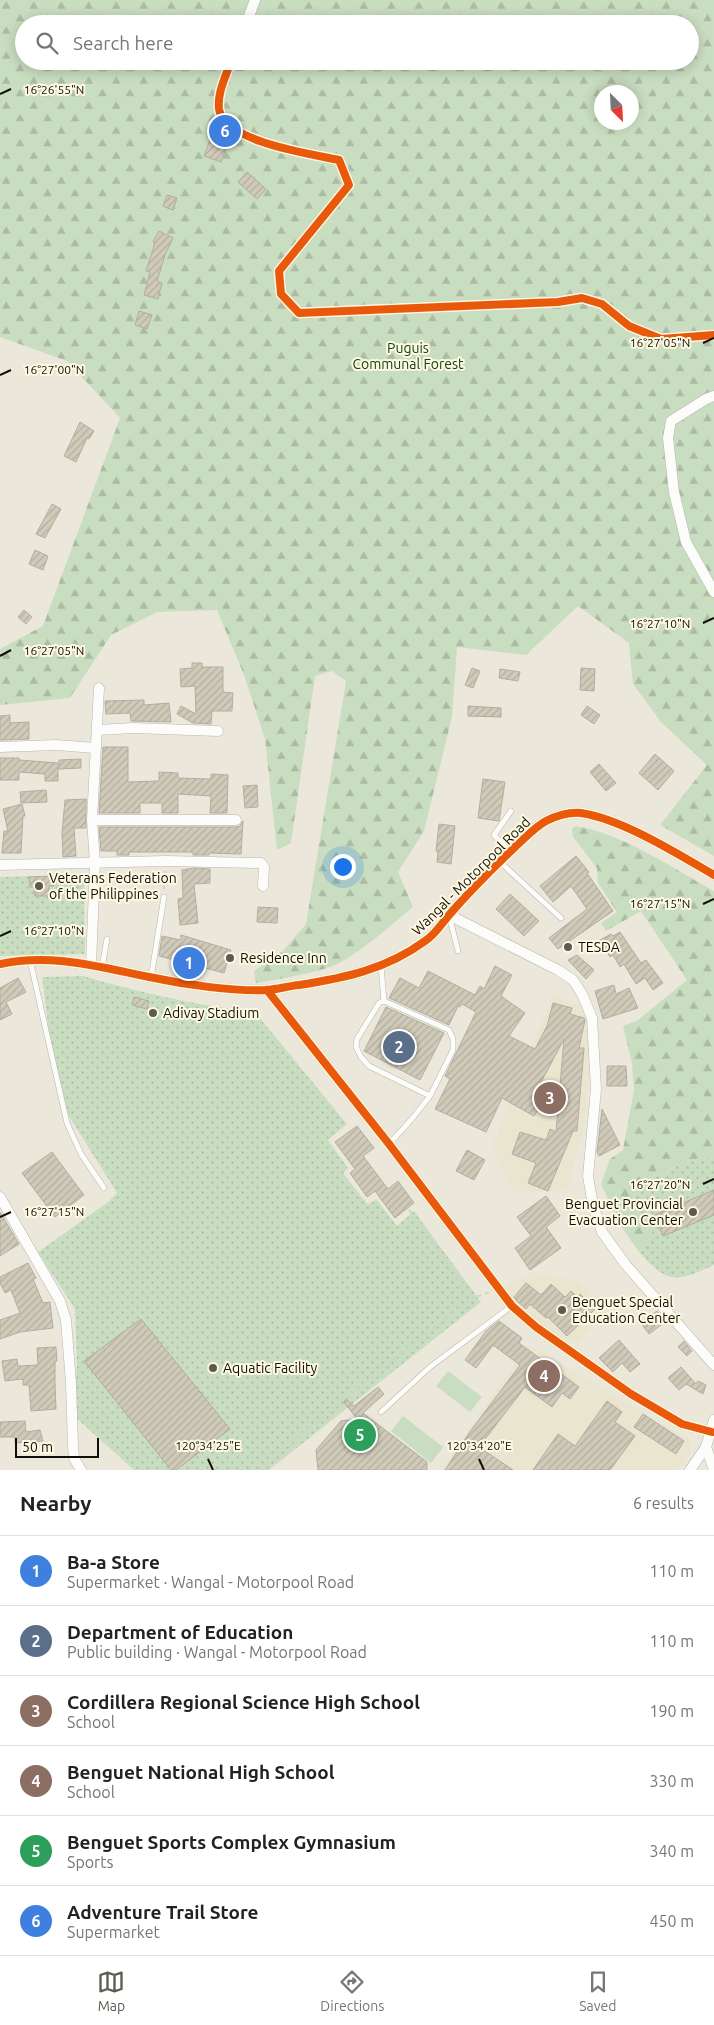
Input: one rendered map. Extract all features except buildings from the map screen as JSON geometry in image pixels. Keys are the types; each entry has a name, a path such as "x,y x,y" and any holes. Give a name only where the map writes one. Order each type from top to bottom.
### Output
{"street":[{"path":"249,15 255,0"},
{"path":"228,70 222,85 219,110 228,125 261,143 339,160 349,185 280,270 281,294 299,313 558,302 582,298 602,304 629,326 662,339 714,335"},
{"path":"714,396 671,420 668,438 674,492 686,542 714,592"},
{"path":"91,965 95,863 92,820 99,688"},
{"path":"98,730 133,728 218,731"},
{"path":"0,747 56,745 96,748"},
{"name":"Wangal - Motorpool Road","path":"0,964 20,960 69,961 151,978 227,988 267,990 334,980 381,966 427,940 500,861 545,821 557,816 580,813 617,824 671,850 714,875"},
{"path":"92,820 236,820"},
{"path":"0,865 166,861 261,863 264,867 263,886"},
{"path":"449,915 558,970 573,980 582,994 592,1018 596,1089 588,1176 593,1205 602,1232 626,1265 714,1365"},
{"path":"267,990 389,1144 512,1306 536,1327 631,1394 682,1424 712,1432"},
{"path":"0,1197 60,1301 66,1320 74,1458 81,1470"},
{"path":"690,1470 706,1447 714,1420"},
{"path":"706,1447 713,1466"}],"lane":[{"path":"510,852 494,835 511,810"},
{"path":"500,861 561,918"},
{"path":"151,978 164,897"},
{"path":"449,915 458,951"},
{"path":"102,967 107,938"},
{"path":"30,960 67,1123 81,1154 104,1188"},
{"path":"381,966 384,1001"},
{"path":"384,1001 449,1030 453,1039 453,1050 430,1096 389,1144"},
{"path":"384,1001 375,1007 357,1039 356,1047 369,1066 430,1096"},
{"path":"382,1412 444,1356 512,1306"}],"path":[{"path":"164,897 166,861"},
{"path":"409,1210 473,1298"},
{"path":"258,1470 381,1369 473,1298 499,1290"}],"shaded area":[{"path":"553,994 587,1010 591,1062 583,1133 566,1191 513,1192 492,1147"},
{"name":"Benguet Special Education Center","path":"533,1272 578,1281 608,1306 578,1344 552,1334 520,1313 504,1287"},
{"path":"528,1344 691,1441 691,1453 677,1470 441,1470"}],"green space":[{"name":"Puguis Communal Forest","path":"0,0 714,0 714,856 660,825 707,765 661,722 633,684 629,643 578,606 526,655 457,647 452,717 424,831 398,872 413,907 364,947 335,965 306,974 256,983 254,971 283,951 306,924 346,681 332,671 315,676 291,843 277,850 265,739 244,675 217,610 157,612 111,635 70,698 0,705 0,649 43,626 120,418 67,361 0,337"},
{"path":"576,826 594,830 630,844 714,891 714,1157 675,1165 666,1174 653,1176 633,1192 637,1209 652,1232 651,1238 639,1252 622,1228 601,1184 610,1159 623,1150 634,1090 632,1063 623,1026 638,1020 687,980 641,911 606,931 601,923 617,912 598,883 597,868 573,837 572,829"},
{"path":"84,875 85,954 0,956 0,877"},
{"path":"83,976 168,998 255,1012 347,1124 328,1140 348,1168 343,1173 368,1205 376,1199 397,1226 414,1211 481,1302 269,1470 134,1470 73,1415 77,1365 75,1309 38,1252 107,1203 117,1193 69,1116 56,1086 42,977"},
{"path":"714,1157 714,1265 682,1277 666,1275 649,1263 639,1252 651,1238 652,1232 637,1209 633,1192 653,1176 666,1174 675,1165"},
{"path":"448,1371 482,1397 470,1412 436,1386"},
{"path":"403,1416 443,1447 431,1463 391,1431"}],"cycle path":[{"path":"228,70 219,97 219,109 224,120 236,130 271,145 339,160 349,185 279,271 281,294 299,313 558,302 582,298 602,304 629,326 661,339 714,335"},
{"path":"0,964 19,961 56,961 93,966 192,985 254,990 276,989 365,971 396,959 429,938 473,888 538,826 559,816 572,813 581,813 614,822 667,848 714,875"},
{"path":"267,990 389,1144 512,1306 536,1327 631,1394 682,1424 712,1432"}],"place":[{"name":"Adventure Trail Store","path":"225,131"},
{"name":"Veterans Federation of the Philippines","path":"39,886"},
{"name":"TESDA","path":"568,947"},
{"name":"Residence Inn","path":"230,958"},
{"name":"Ba-a Store","path":"189,963"},
{"name":"Adivay Stadium","path":"153,1013"},
{"name":"Department of Education","path":"399,1047"},
{"name":"Cordillera Regional Science High School","path":"550,1098"},
{"name":"Benguet Provincial Evacuation Center","path":"693,1212"},
{"name":"Benguet Special Education Center","path":"562,1310"},
{"name":"Aquatic Facility","path":"213,1368"},
{"name":"Benguet National High School","path":"544,1376"},
{"name":"Benguet Sports Complex Gymnasium","path":"360,1435"}]}
